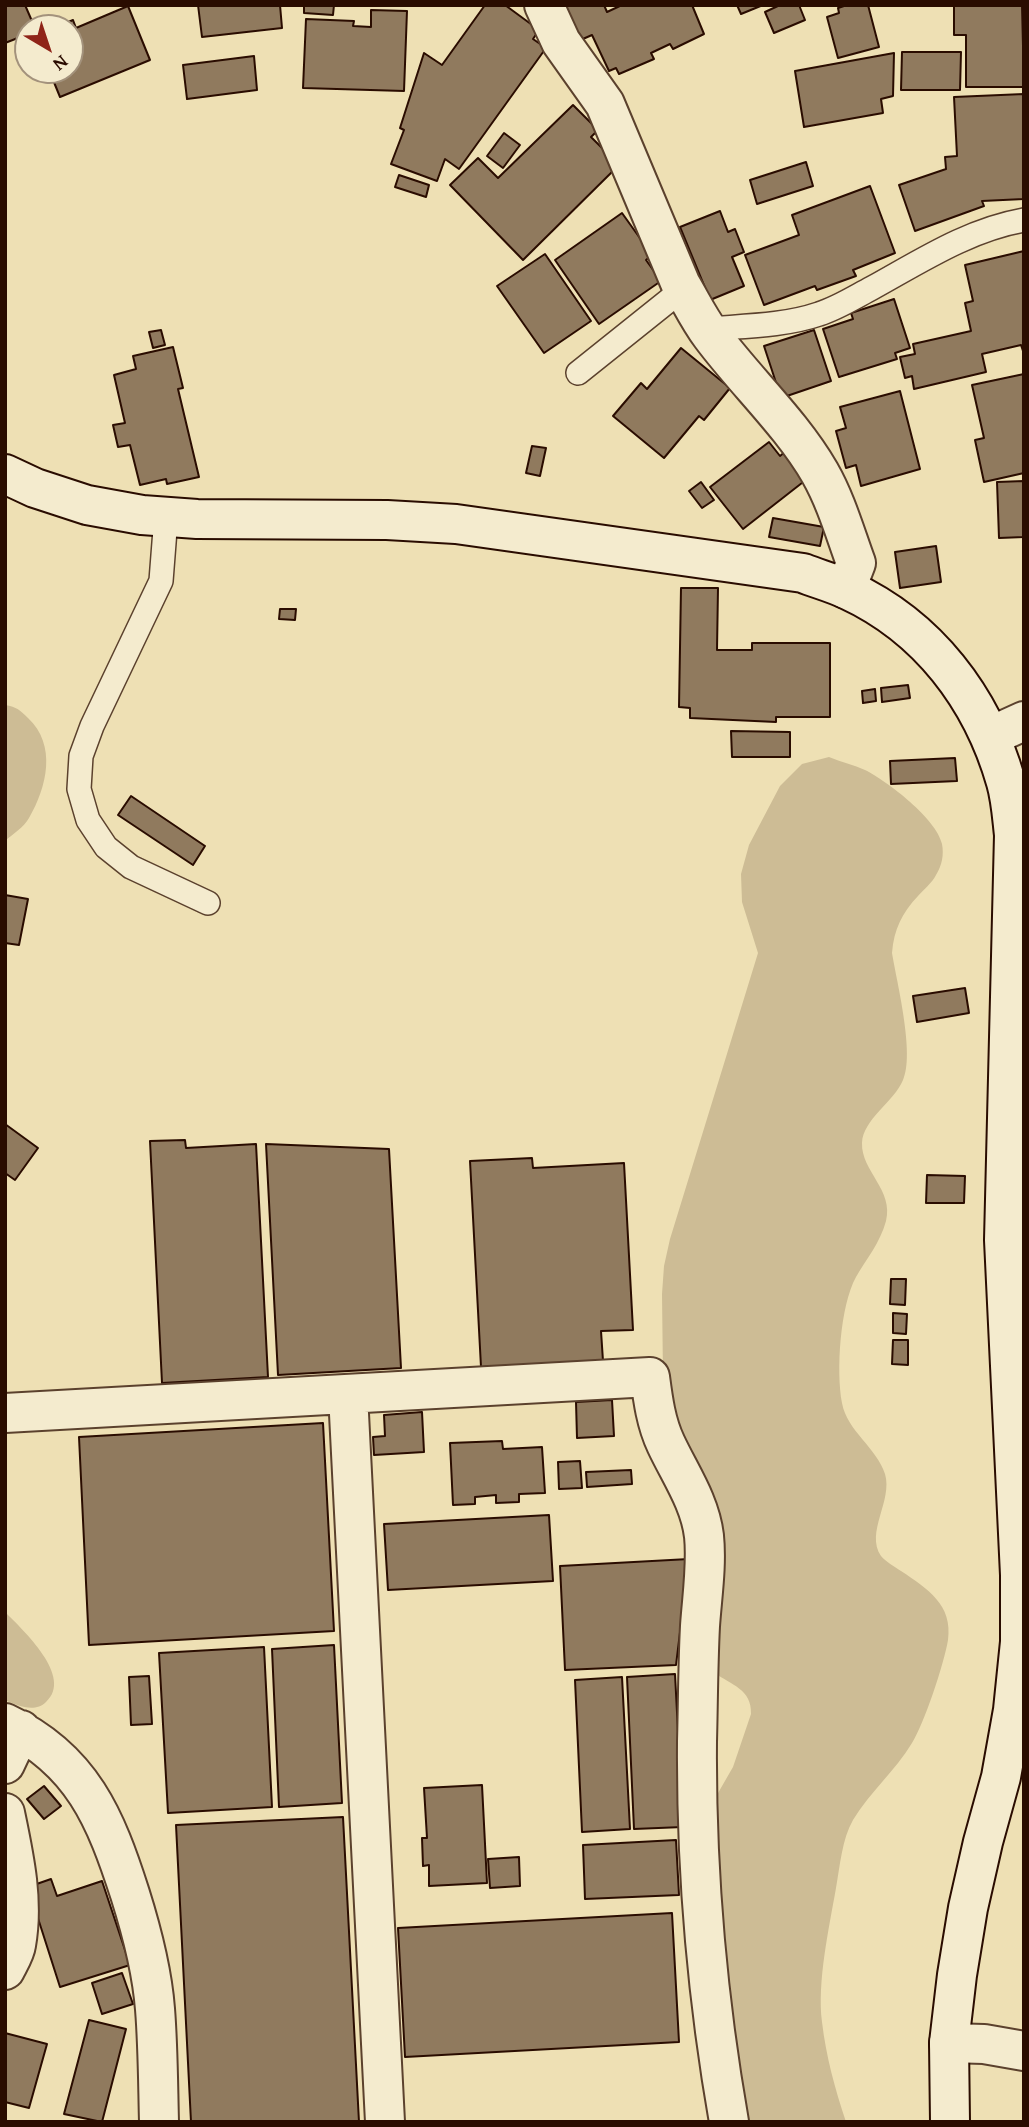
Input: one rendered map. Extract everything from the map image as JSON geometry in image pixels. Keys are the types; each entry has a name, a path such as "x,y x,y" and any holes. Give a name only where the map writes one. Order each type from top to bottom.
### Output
{"street":[{"path":"544,5 561,42 609,112 695,312 821,474 836,506 856,563 846,589"},
{"path":"5,474 35,488 87,505 142,515 456,524 803,573 846,589 895,618 934,651 966,691 1007,728 1007,785 1014,835 1004,1240 1020,1575 1020,1642 1013,1710 1001,1777 968,1908 949,2043 950,2122"},
{"path":"5,1413 650,1377 655,1410 665,1441 692,1495 700,1515 704,1537 698,1660 697,1799 705,1938 729,2122"},
{"path":"348,1394 385,2122"},
{"path":"10,1739 59,1759 90,1796 113,1839 149,1966 155,2009 159,2122"},
{"path":"5,1813 18,1882 19,1922 16,1948 5,1970"},
{"path":"949,2043 984,2044 1024,2051"}],"lane":[{"path":"707,329 792,321 818,314 844,303 968,235 996,225 1024,220"},
{"path":"578,373 683,289"},
{"path":"166,517 161,581 92,726 81,756 79,789 88,820 106,847 131,867 208,903"}],"shaded area":[{"path":"5,705 20,711 37,729 46,753 46,766 41,793 29,818 5,841"},
{"path":"829,757 865,770 898,792 931,823 943,848 938,871 903,915 893,944 892,953 906,1036 906,1068 899,1088 873,1118 862,1143 866,1163 882,1190 887,1210 886,1221 873,1250 856,1277 846,1304 839,1374 845,1413 876,1456 885,1474 886,1495 877,1527 877,1547 885,1560 937,1599 947,1617 949,1628 942,1664 917,1734 853,1820 842,1853 824,1955 821,2006 828,2060 846,2122 743,2122 734,2074 714,1800 733,1767 751,1714 744,1693 715,1673 677,1436 663,1376 662,1294 670,1239 758,953 742,902 741,874 749,845 780,786 802,764"},
{"path":"5,1612 43,1654 50,1667 54,1680 53,1692 46,1702 37,1707 21,1706 5,1700"}],"building":[{"path":"5,5 25,5 29,14 14,14 14,39 5,43"},
{"path":"198,5 280,5 282,28 202,37"},
{"path":"304,5 334,5 333,15 304,13"},
{"path":"485,5 505,5 539,30 533,39 546,48 459,169 445,159 437,181 391,164 404,130 400,128 424,53 442,65"},
{"path":"559,5 604,5 607,12 622,5 692,5 704,34 673,49 670,44 651,53 654,59 619,74 616,68 609,71 592,35 576,42"},
{"path":"737,5 763,5 741,14"},
{"path":"780,5 799,5 805,20 774,33 765,12"},
{"path":"868,5 879,47 838,58 827,17 839,13 838,8"},
{"path":"954,5 1022,5 1024,87 966,87 966,35 954,35"},
{"path":"128,6 150,60 60,97 55,84 84,84 84,25"},
{"path":"371,10 407,11 404,91 303,88 306,19 354,21 353,26 371,27"},
{"path":"902,52 961,52 960,90 901,90"},
{"path":"894,53 893,96 881,99 883,113 804,127 795,71"},
{"path":"254,56 257,90 187,99 183,65"},
{"path":"1024,94 1024,199 982,201 984,206 915,231 899,185 946,169 945,157 957,156 954,97"},
{"path":"573,105 598,130 591,137 619,165 523,260 450,185 478,158 498,178"},
{"path":"504,133 520,145 503,168 487,156"},
{"path":"806,162 813,186 757,204 750,180"},
{"path":"399,175 429,185 426,197 395,187"},
{"path":"870,186 895,253 853,270 856,276 817,290 815,286 764,305 745,255 799,235 792,215"},
{"path":"720,211 728,232 735,229 744,252 732,257 744,286 710,300 680,227"},
{"path":"622,213 652,255 646,260 661,281 599,324 555,260"},
{"path":"1024,251 1024,354 1021,345 982,354 986,372 914,389 912,376 905,378 900,357 915,354 913,344 971,331 965,303 973,301 965,265"},
{"path":"545,254 591,321 544,353 497,286"},
{"path":"894,299 910,348 895,353 897,359 839,377 823,329 853,319 851,313"},
{"path":"161,330 165,345 153,348 149,332"},
{"path":"814,330 831,381 781,398 764,346"},
{"path":"173,347 183,388 178,389 199,477 167,484 166,479 140,485 130,445 118,447 113,425 125,423 114,375 136,369 133,356"},
{"path":"681,348 730,388 704,420 699,416 664,458 613,416 641,383 647,389"},
{"path":"1024,374 1024,473 984,482 975,440 984,438 972,385"},
{"path":"900,391 920,469 861,486 856,465 846,468 836,431 846,428 840,407"},
{"path":"769,442 780,456 786,451 807,479 743,529 710,487"},
{"path":"532,446 546,448 540,476 526,473"},
{"path":"1024,481 1024,537 999,538 997,482"},
{"path":"701,482 714,500 702,508 689,491"},
{"path":"773,518 824,527 820,546 769,537"},
{"path":"936,546 941,582 900,588 895,552"},
{"path":"681,588 718,588 717,650 752,650 752,643 830,643 830,717 776,717 776,722 690,718 690,708 679,707"},
{"path":"280,609 296,609 295,620 279,619"},
{"path":"908,685 910,698 882,702 881,688"},
{"path":"875,689 876,701 863,703 862,691"},
{"path":"731,731 790,732 790,757 732,757"},
{"path":"955,758 957,781 891,784 890,761"},
{"path":"131,796 205,846 193,865 118,815"},
{"path":"5,895 28,899 19,945 5,943"},
{"path":"965,988 969,1013 917,1022 913,996"},
{"path":"5,1124 38,1148 15,1180 5,1173"},
{"path":"185,1140 186,1148 256,1144 268,1377 162,1383 150,1141"},
{"path":"266,1144 389,1149 401,1368 278,1375"},
{"path":"532,1158 533,1168 624,1163 633,1330 601,1331 603,1361 481,1367 470,1161"},
{"path":"927,1175 965,1176 964,1203 926,1203"},
{"path":"891,1279 906,1279 905,1305 890,1304"},
{"path":"893,1313 907,1314 906,1334 893,1333"},
{"path":"893,1340 908,1340 908,1365 892,1364"},
{"path":"612,1400 614,1436 577,1438 576,1402"},
{"path":"422,1412 424,1452 374,1455 373,1437 385,1436 384,1415"},
{"path":"323,1423 334,1631 89,1645 79,1437"},
{"path":"502,1441 503,1449 542,1447 545,1493 519,1494 519,1502 496,1503 496,1495 475,1497 475,1504 453,1505 450,1443"},
{"path":"580,1461 582,1488 559,1489 558,1462"},
{"path":"631,1470 632,1484 587,1487 586,1472"},
{"path":"549,1515 553,1581 388,1590 384,1524"},
{"path":"689,1559 676,1665 565,1670 560,1566"},
{"path":"334,1645 342,1803 279,1807 272,1649"},
{"path":"264,1647 272,1807 168,1813 159,1653"},
{"path":"675,1674 683,1827 634,1829 627,1677"},
{"path":"149,1676 152,1724 131,1725 129,1677"},
{"path":"622,1677 630,1829 582,1832 575,1680"},
{"path":"482,1785 487,1883 429,1886 429,1865 423,1866 422,1838 427,1838 424,1788"},
{"path":"44,1786 61,1806 44,1819 27,1799"},
{"path":"343,1817 359,2122 191,2122 176,1825"},
{"path":"676,1840 679,1895 585,1899 583,1845"},
{"path":"519,1857 520,1886 490,1888 488,1859"},
{"path":"51,1879 57,1896 102,1881 130,1965 60,1987 28,1887"},
{"path":"672,1913 679,2042 405,2057 398,1928"},
{"path":"122,1973 133,2004 102,2014 92,1983"},
{"path":"89,2020 126,2029 102,2122 64,2114"},
{"path":"5,2033 47,2044 29,2108 5,2102"}]}
